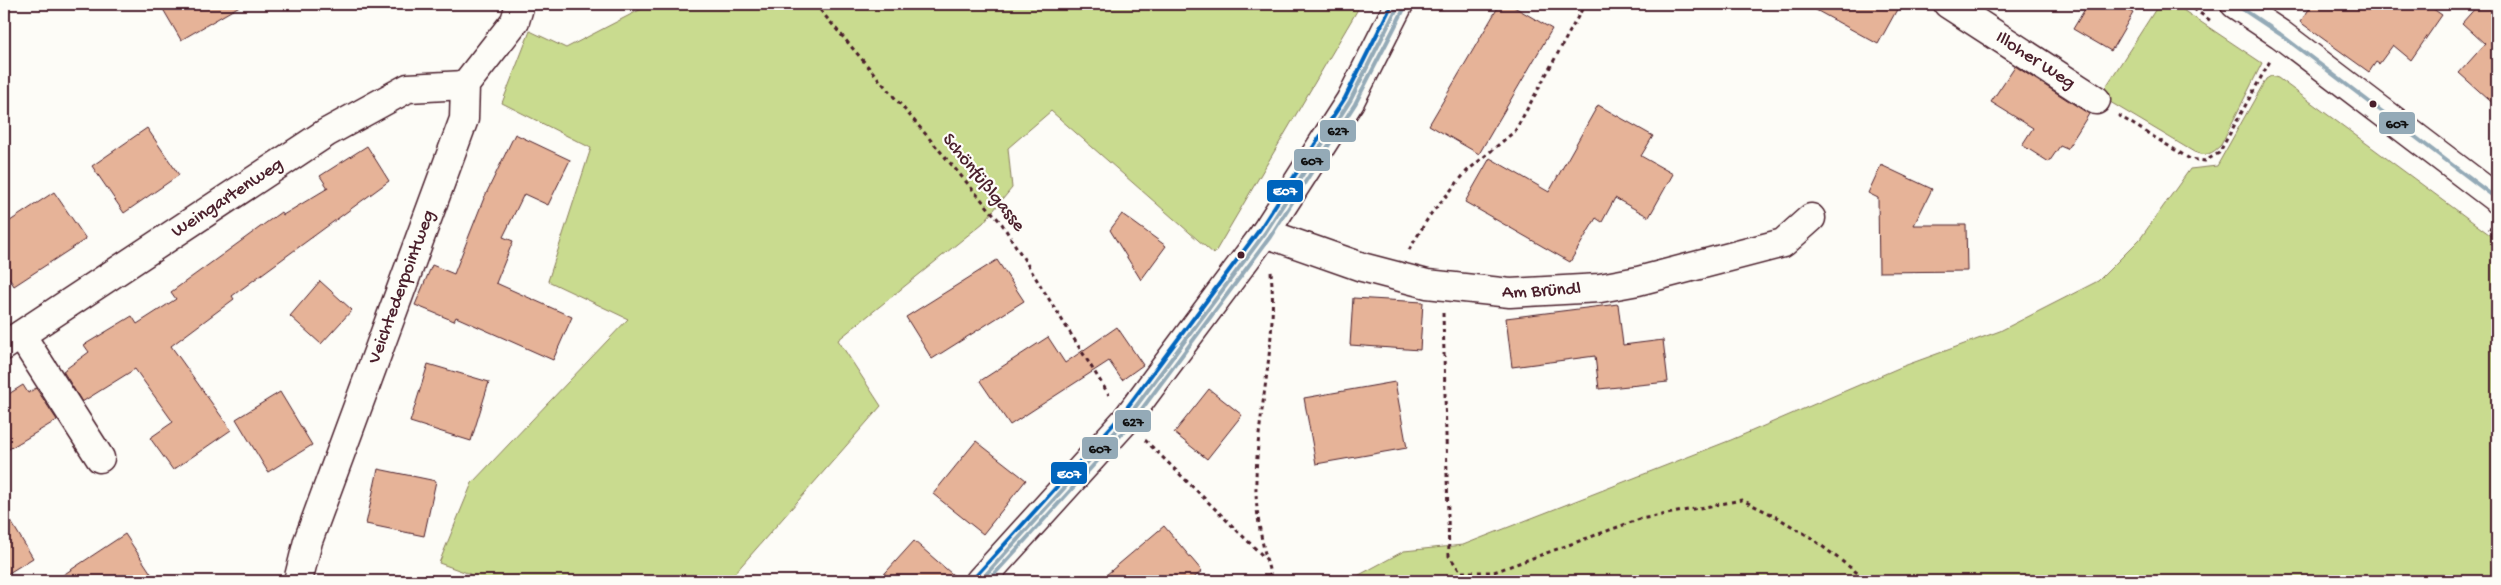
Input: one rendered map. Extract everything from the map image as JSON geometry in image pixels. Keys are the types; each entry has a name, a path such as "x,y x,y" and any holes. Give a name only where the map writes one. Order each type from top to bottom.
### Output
{"street":[{"path":"465,85 515,21 520,4"},
{"path":"980,581 1125,421 1265,233 1350,101 1399,4"},
{"name":"Illoher Weg","path":"1948,4 2096,100"},
{"path":"2235,4 2280,34 2497,199"},
{"name":"Weingartenweg","path":"12,341 326,133 408,88 465,85"},
{"name":"Veichtederpointweg","path":"298,581 308,541 464,119 465,85"},
{"name":"Am Bründl","path":"1265,233 1393,276 1440,285 1510,293 1600,288 1784,243 1811,218"},
{"path":"12,341 100,458"}],"path":[{"name":"Schönfüßlgasse","path":"815,4 1002,224 1125,421 1266,559"},
{"path":"1393,276 1430,216 1467,171 1515,131 1585,4"},
{"path":"2096,100 2190,159 2204,161 2219,153 2232,133 2269,64 2280,34"},
{"path":"1265,233 1272,274 1273,302 1271,345 1260,428 1256,481 1258,527 1272,581"},
{"path":"1440,285 1445,334 1449,556 1462,572 1494,572 1640,519 1742,500 1774,515 1810,538 1868,581"}],"green space":[{"path":"651,4 1361,4 1214,254 1051,111 1008,148 1012,188 983,223 838,340 881,406 728,581 470,581 470,574 439,563 472,483 628,319 548,281 591,148 502,103 530,31 566,48"},
{"path":"2159,4 2174,4 2262,63 2221,145 2209,154 2194,152 2100,96"},
{"path":"2271,76 2278,78 2497,240 2497,581 1348,581 1404,551 1463,545 1731,440 1901,367 2000,331 2098,281 2140,239 2190,169 2217,166 2266,79"}],"building":[{"path":"160,4 243,4 181,40"},
{"path":"1500,4 1509,4 1552,29 1479,154 1429,125"},
{"path":"1805,4 1900,4 1878,44"},
{"path":"2088,4 2117,4 2133,13 2111,51 2073,29"},
{"path":"2313,4 2426,4 2442,15 2411,60 2393,45 2379,64 2376,62 2369,72 2300,22"},
{"path":"2479,4 2497,4 2497,107 2459,73 2485,44 2462,23"},
{"path":"2015,66 2089,114 2067,149 2060,146 2049,162 2022,145 2033,128 1991,102"},
{"path":"1598,105 1653,136 1641,156 1673,174 1649,217 1615,198 1602,222 1596,218 1570,262 1465,202 1490,158 1549,192"},
{"path":"147,128 179,175 124,213 92,166"},
{"path":"515,134 570,160 548,205 524,194 503,237 513,241 496,283 572,317 553,360 456,317 454,321 415,305 432,265 454,274 484,198"},
{"path":"367,146 389,181 232,296 234,299 171,346 231,430 173,470 150,438 173,422 135,369 82,402 63,371 89,352 84,345 132,316 137,324 176,299 171,292 281,212 283,215 328,188 320,176"},
{"path":"1881,165 1932,189 1914,225 1966,225 1967,271 1879,272 1878,198 1868,193"},
{"path":"54,192 86,239 14,286 4,270 4,225"},
{"path":"1122,214 1166,246 1141,280 1110,230"},
{"path":"997,260 1024,301 932,359 906,317"},
{"path":"320,281 352,310 321,344 290,316"},
{"path":"1353,298 1423,302 1420,350 1350,345"},
{"path":"1618,304 1623,345 1663,340 1668,382 1599,389 1595,356 1512,367 1506,318"},
{"path":"1117,327 1143,365 1122,380 1109,361 1010,425 980,381 1048,337 1065,363"},
{"path":"428,364 489,382 471,441 410,422"},
{"path":"1395,382 1407,448 1316,464 1304,398"},
{"path":"23,385 28,393 36,388 57,420 4,452 4,397"},
{"path":"1209,389 1242,415 1207,459 1174,433"},
{"path":"280,392 312,445 268,472 236,419"},
{"path":"976,441 1026,480 983,534 933,494"},
{"path":"378,469 436,481 424,536 366,524"},
{"path":"4,510 33,558 4,576"},
{"path":"1164,526 1202,571 1190,581 1099,581"},
{"path":"125,534 156,581 54,581"},
{"path":"914,541 960,581 878,581"}],"transit line":[{"name":"E07","path":"975,577 1120,417 1260,229 1345,98 1392,4"},
{"name":"607","path":"980,581 1125,421 1265,233 1350,101 1399,4"},
{"name":"607","path":"2235,4 2280,34 2497,199"},
{"name":"627","path":"988,581 1130,425 1270,237 1355,104 1405,7"}]}
